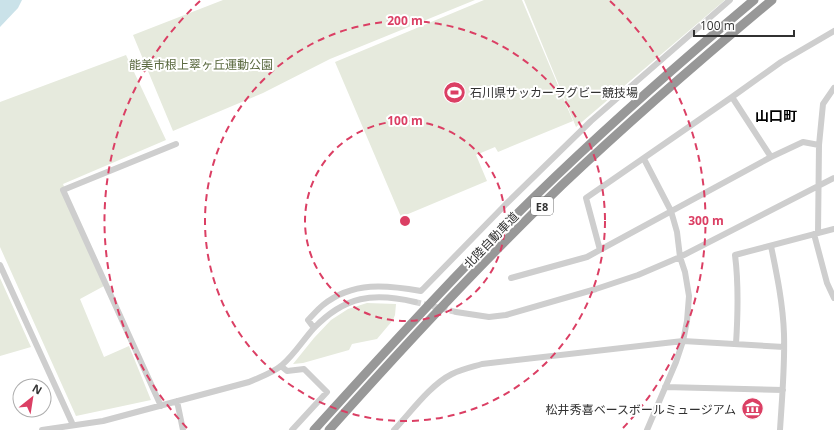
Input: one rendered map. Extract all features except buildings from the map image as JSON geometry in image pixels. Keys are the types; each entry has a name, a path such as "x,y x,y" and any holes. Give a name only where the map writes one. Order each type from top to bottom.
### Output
{"highway":[{"name":"北陸自動車道","path":"314,430 444,289 554,178 660,80 754,0"},
{"name":"北陸自動車道","path":"329,430 452,297 562,186 668,88 772,0"}],"street":[{"path":"314,328 308,320 324,304 346,292 366,287 392,286 421,291 506,204 591,121 730,0"},
{"path":"600,250 586,198 781,62 834,31"},
{"path":"834,88 823,104 819,145 816,234 827,283 834,298"},
{"path":"732,97 772,157"},
{"path":"511,278 587,257 772,157 803,142 819,145"},
{"path":"161,406 63,190 176,144"},
{"path":"644,159 671,211 677,232 680,257 686,272 688,296 687,321 683,341 647,430"},
{"path":"456,312 489,317 526,310 638,275 680,257 834,178"},
{"path":"736,344 739,307 735,255 834,229"},
{"path":"771,246 778,279 784,335 783,390 780,430"},
{"path":"0,266 72,425"},
{"path":"42,430 72,425 84,427 249,382 265,376 281,366 314,328 343,305 356,300 383,296 415,302"},
{"path":"394,430 431,390 451,375 471,367 494,362 683,341 784,347"},
{"path":"281,366 287,371 304,369 327,392 292,430"},
{"path":"665,387 783,390"},
{"path":"177,401 182,430"}],"green space":[{"name":"能美市根上翠ヶ丘運動公園","path":"223,0 475,0 330,59 263,93 173,131 133,35"},
{"name":"石川県サッカーラグビー競技場","path":"484,0 522,0 573,121 498,152 495,147 476,155 487,181 401,217 335,62"},
{"path":"524,0 725,0 576,127"},
{"path":"126,55 166,140 63,184 104,286 80,299 104,357 129,346 151,400 76,416 0,247 0,102"},
{"path":"0,278 31,347 0,356"},
{"path":"367,303 396,304 393,320 377,339 352,344 349,350 303,363 293,364 331,320 348,309"}],"water":[{"path":"0,0 22,0 18,8 0,27"}],"tunnel":[{"path":"415,302 456,312"}],"place":[{"name":"石川県サッカーラグビー競技場","path":"454,92"},
{"name":"松井秀喜ベースボールミュージアム","path":"752,409"}],"district":[{"name":"山口町","path":"776,115"}]}
